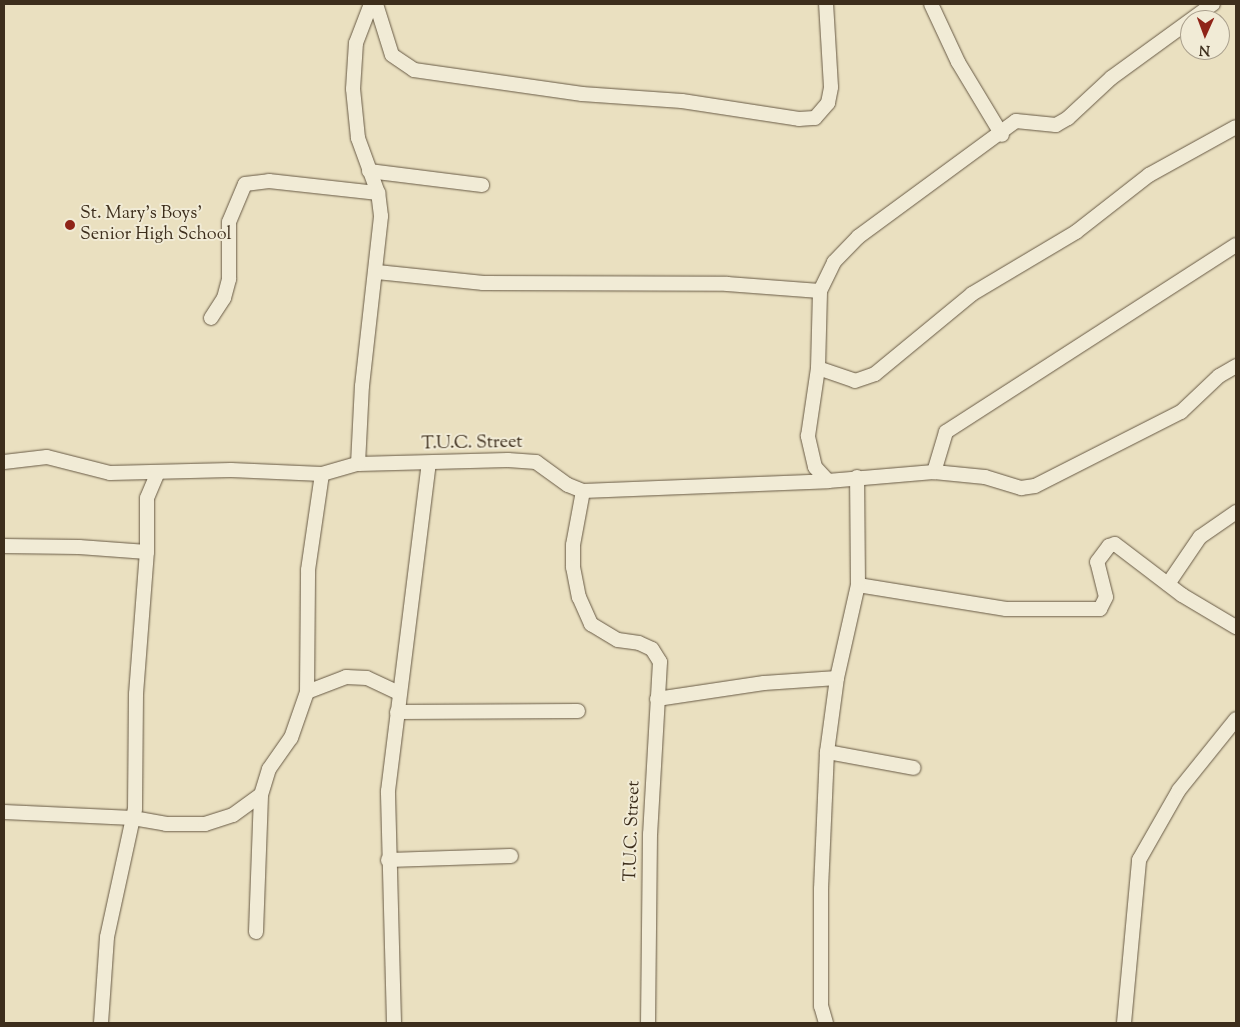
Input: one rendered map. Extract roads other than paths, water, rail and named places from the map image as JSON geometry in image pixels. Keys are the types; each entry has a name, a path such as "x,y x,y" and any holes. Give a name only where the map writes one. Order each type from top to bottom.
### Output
{"street":[{"path":"358,464 362,386 377,272 381,216 378,193 358,138 353,67 356,43 371,4"},
{"path":"376,4 392,55 414,70 582,94 682,101 799,119 815,118 828,103 831,87 826,4"},
{"path":"931,4 945,38 1002,135"},
{"path":"828,481 815,467 808,436 818,368 820,291 834,262 858,237 1002,135 1016,122 1056,125 1068,118 1111,78 1213,4"},
{"path":"818,368 855,381 876,374 972,294 1076,232 1149,175 1236,127"},
{"path":"369,171 482,185"},
{"path":"211,318 224,298 229,279 229,222 245,184 269,181 378,193"},
{"path":"934,472 944,438 953,427 1236,245"},
{"path":"377,272 483,283 727,284 820,291"},
{"path":"583,491 828,481 934,472 985,477 1021,488 1035,486 1181,412 1218,376 1236,366"},
{"name":"T.U.C. Street","path":"4,462 46,457 110,473 157,474 231,470 322,474 358,464 429,464 508,460 536,462 568,485 583,491 573,545 573,567 579,597 591,624 618,640 639,643 652,649 660,662 661,681 657,699 650,834 648,1023"},
{"path":"394,1023 388,860 388,791 429,464"},
{"path":"101,1023 107,937 133,818 136,694 147,552 147,498 157,474"},
{"path":"256,932 261,795 269,769 294,732 307,692 308,570 322,474"},
{"path":"826,1023 821,1006 821,889 827,752 838,678 858,585 857,478"},
{"path":"1168,584 1200,538 1236,512"},
{"path":"858,585 1006,609 1100,609 1106,597 1097,562 1109,546 1115,544 1168,584 1236,627"},
{"path":"4,546 78,546 147,552"},
{"path":"307,692 346,677 367,678 399,693"},
{"path":"657,699 764,683 838,678"},
{"path":"397,712 578,711"},
{"path":"1124,1023 1139,860 1179,790 1236,719"},
{"path":"827,752 914,768"},
{"path":"4,812 133,818 166,824 204,824 233,815 261,795"},
{"path":"388,860 511,856"}],"place":[{"name":"St. Mary's Boys' Senior High School","path":"70,225"}]}
